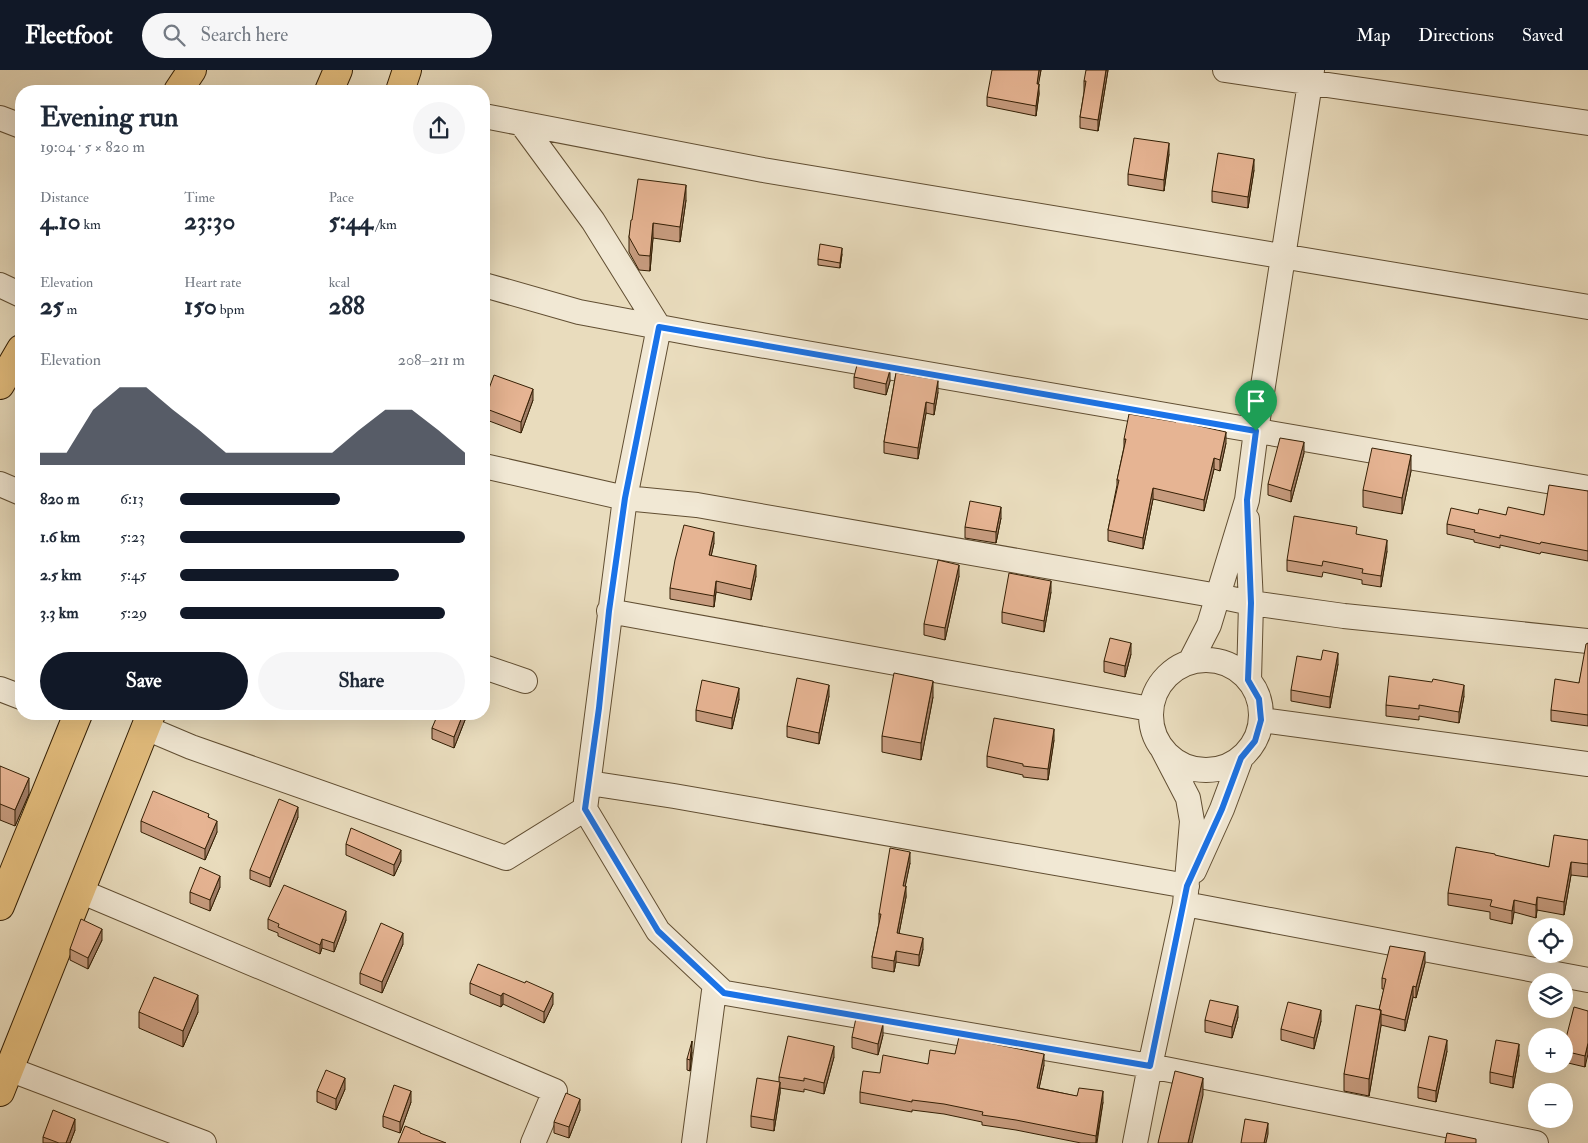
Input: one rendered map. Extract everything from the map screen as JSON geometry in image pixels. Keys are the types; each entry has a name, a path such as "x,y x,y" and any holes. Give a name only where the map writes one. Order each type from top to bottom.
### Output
{"main road":[{"path":"182,85 192,70"},
{"path":"332,85 338,70"},
{"path":"402,85 407,70"},
{"path":"0,384 15,359"},
{"path":"0,906 6,876 71,720"},
{"path":"4,1080 148,721"}],"street":[{"path":"1225,70 1311,76 1588,123"},
{"path":"1190,662 1209,625 1247,500 1311,76"},
{"path":"490,117 763,170 1588,307"},
{"path":"0,118 15,124"},
{"path":"521,123 592,221 659,327 625,498 585,809 658,931 724,993"},
{"path":"0,285 15,292"},
{"path":"490,287 579,312 659,327 1588,488"},
{"path":"490,467 625,498 707,507 1251,603 1344,616 1588,641"},
{"path":"0,484 15,490"},
{"path":"1247,500 1251,603 1248,680"},
{"path":"609,611 1150,710"},
{"path":"1135,1143 1186,895 1192,820 1188,798 1152,731 1150,710 1157,688 1170,672 1190,662 1211,660 1232,666 1248,680 1259,699 1261,720 1255,741 1241,758 1186,895"},
{"path":"490,669 525,681"},
{"path":"0,689 15,695"},
{"path":"1261,720 1588,764"},
{"path":"148,721 190,747 506,858 585,809"},
{"path":"1163,750 1180,764 1200,770 1222,768 1241,758"},
{"path":"589,783 674,796 1186,895 1588,980"},
{"path":"80,891 555,1091 533,1143"},
{"path":"694,1143 714,991 1150,1066 1536,1143"},
{"path":"4,1080 204,1143"}],"building":[{"path":"992,70 1039,70 1036,106 987,97"},
{"path":"1086,70 1106,70 1098,120 1080,117"},
{"path":"1134,138 1169,143 1164,180 1128,174"},
{"path":"1218,153 1254,159 1248,197 1212,191"},
{"path":"638,179 686,185 680,227 653,223 650,256 639,255 629,237"},
{"path":"820,244 842,248 840,263 818,259"},
{"path":"857,365 890,370 886,384 854,377"},
{"path":"896,373 938,380 934,404 926,402 918,448 884,442"},
{"path":"494,375 533,389 521,422 490,410 490,386"},
{"path":"1129,414 1177,421 1226,432 1220,460 1214,458 1204,500 1153,488 1143,538 1108,530 1119,480 1117,480 1126,439 1124,439"},
{"path":"1280,438 1304,442 1291,491 1268,484"},
{"path":"1372,448 1411,455 1402,498 1363,490"},
{"path":"1549,485 1588,491 1588,551 1541,542 1540,544 1500,535 1500,538 1447,524 1451,508 1478,514 1479,509 1506,515 1508,507 1544,515"},
{"path":"970,501 1001,507 996,532 965,527"},
{"path":"1294,516 1357,527 1356,534 1387,540 1381,576 1362,573 1363,569 1323,561 1322,566 1287,560"},
{"path":"684,525 714,532 709,555 756,565 751,589 716,581 714,596 670,588"},
{"path":"938,560 959,565 945,628 924,624"},
{"path":"1009,573 1051,581 1044,621 1002,612"},
{"path":"1110,638 1131,643 1125,666 1104,661"},
{"path":"1588,643 1588,715 1551,710 1555,679 1579,683 1586,644"},
{"path":"1323,650 1338,653 1330,697 1291,690 1297,656 1321,660"},
{"path":"894,673 933,681 921,743 882,736"},
{"path":"1389,676 1432,682 1433,679 1464,685 1459,712 1419,705 1419,709 1386,705"},
{"path":"797,678 829,685 819,733 787,726"},
{"path":"702,680 739,688 732,718 696,710"},
{"path":"994,718 1054,729 1048,769 1023,766 1023,764 987,756"},
{"path":"435,720 461,720 454,737 432,728"},
{"path":"0,766 29,778 15,810 0,804"},
{"path":"153,791 209,814 208,817 217,821 205,849 141,821"},
{"path":"279,799 298,807 270,878 250,870"},
{"path":"351,828 401,850 394,865 346,844"},
{"path":"1554,835 1588,840 1588,864 1571,862 1564,902 1537,897 1536,905 1514,900 1512,911 1490,906 1492,900 1448,893 1456,847 1549,867"},
{"path":"890,848 910,852 903,886 906,886 897,933 923,938 919,955 896,951 894,961 872,957 881,914 879,914"},
{"path":"200,867 220,876 210,900 190,892"},
{"path":"284,885 346,911 334,943 322,939 320,945 278,927 279,924 268,919"},
{"path":"81,919 102,929 88,958 70,949"},
{"path":"381,923 403,933 382,982 360,973"},
{"path":"1390,946 1425,952 1416,987 1413,986 1405,1020 1381,1014 1381,1010 1379,1010 1386,979 1382,978"},
{"path":"478,964 553,993 544,1012 503,993 501,996 470,983"},
{"path":"154,977 198,995 183,1031 139,1012"},
{"path":"1210,1000 1238,1006 1232,1027 1205,1020"},
{"path":"1288,1002 1321,1010 1314,1038 1281,1029"},
{"path":"1356,1005 1381,1010 1369,1079 1344,1074"},
{"path":"1574,1007 1588,1011 1588,1043 1585,1056 1573,1053 1573,1028 1569,1028 1571,1018 1573,1018"},
{"path":"856,1018 883,1024 878,1044 852,1037"},
{"path":"788,1036 834,1046 824,1083 804,1078 804,1081 779,1077"},
{"path":"1429,1036 1447,1040 1436,1091 1418,1087"},
{"path":"959,1037 1044,1054 1037,1088 1077,1096 1079,1088 1103,1091 1096,1136 982,1115 983,1112 944,1104 912,1100 912,1102 860,1092 863,1071 880,1073 883,1055 928,1064 930,1050 955,1054"},
{"path":"1496,1040 1519,1044 1513,1077 1490,1072"},
{"path":"692,1041 690,1060 687,1059"},
{"path":"326,1070 345,1078 336,1099 317,1091"},
{"path":"1175,1071 1203,1078 1188,1143 1158,1143"},
{"path":"757,1078 780,1082 774,1120 751,1116"},
{"path":"394,1085 411,1091 400,1122 383,1116"},
{"path":"566,1093 580,1099 569,1127 554,1122"},
{"path":"53,1110 75,1119 66,1143 59,1143 43,1137"},
{"path":"1245,1119 1268,1123 1264,1143 1241,1143"},
{"path":"405,1126 420,1133 446,1143 398,1143"},
{"path":"1447,1133 1476,1139 1476,1143 1445,1143"}],"route":[{"path":"659,327 1256,431 1247,500 1251,603 1248,680 1259,699 1261,720 1255,741 1241,758 1222,809 1187,886 1150,1066 724,993 658,931 585,809 625,498 659,327"}]}
